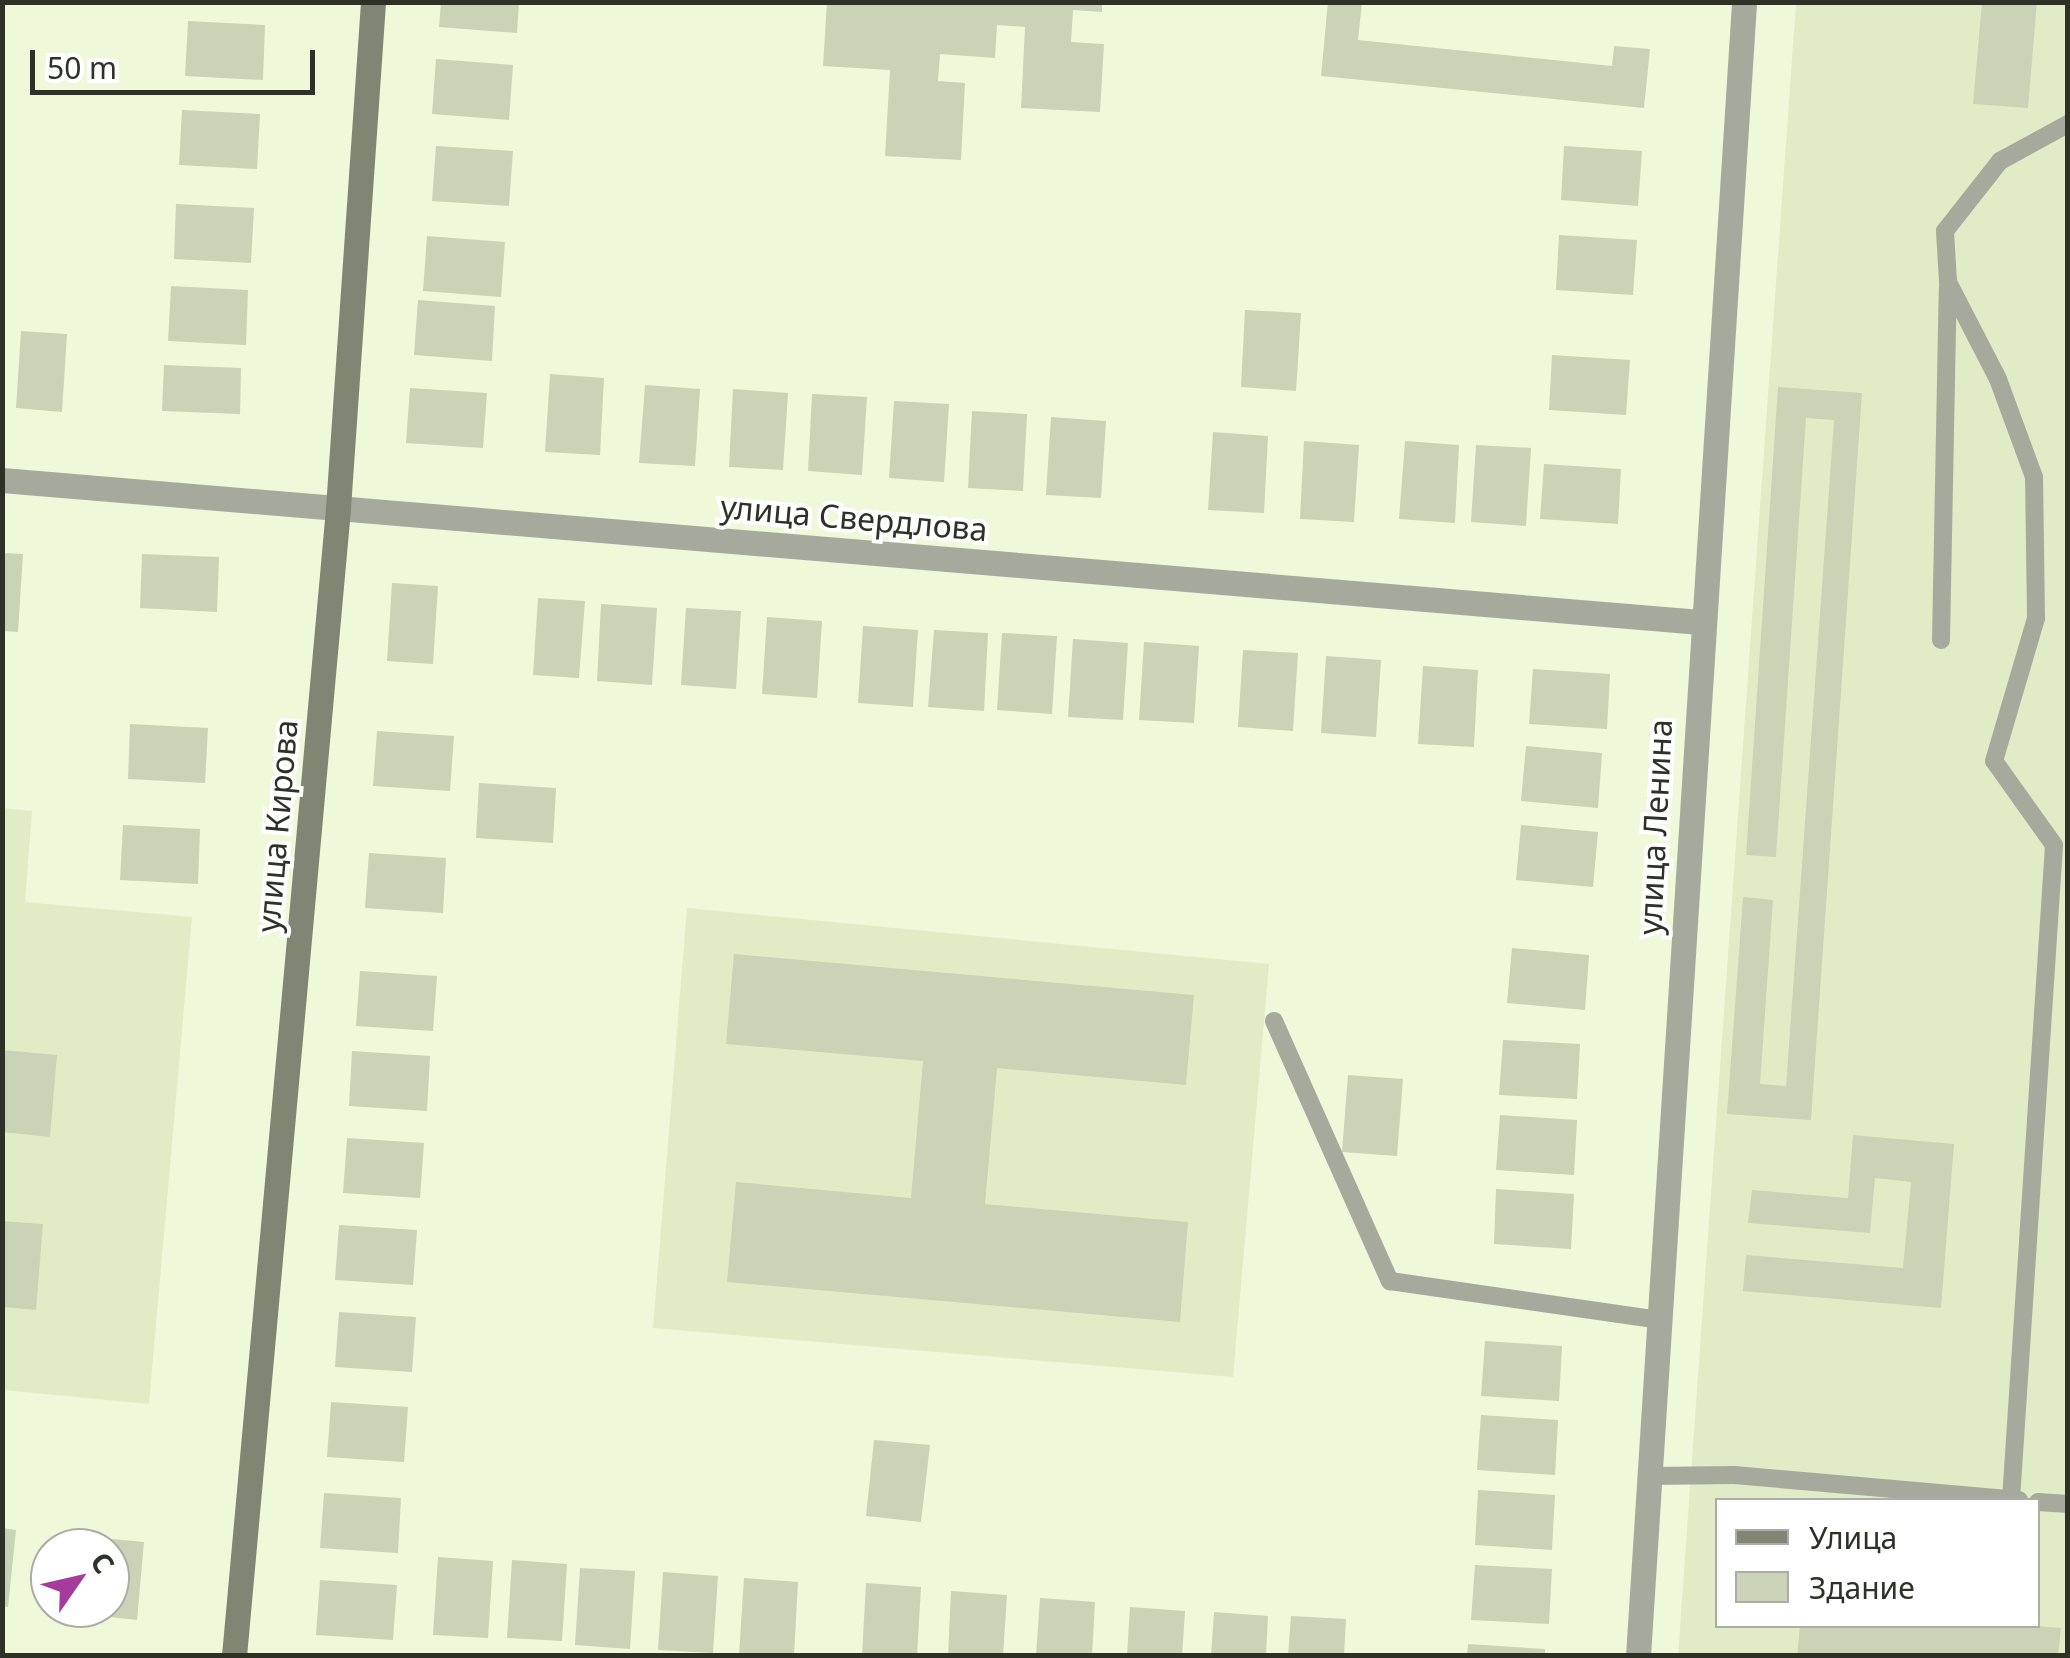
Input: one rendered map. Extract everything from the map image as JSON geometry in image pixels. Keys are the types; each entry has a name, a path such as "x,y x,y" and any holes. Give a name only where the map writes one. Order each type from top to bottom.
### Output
{"street":[{"name":"улица Кирова","path":"234,1656 338,508 373,2"},
{"name":"улица Ленина","path":"1638,1656 1700,622 1744,2"},
{"name":"улица Свердлова","path":"2,480 1700,622"}],"lane":[{"path":"1941,640 1948,282 1945,231 2000,161 2068,124"},
{"path":"1948,282 1998,378 2034,477 2036,618 1994,761 2054,845 2011,1498"},
{"path":"1274,1021 1390,1281 1659,1320"},
{"path":"1650,1476 1734,1475 1989,1498"},
{"path":"2040,1502 2068,1504"}],"shaded area":[{"path":"1796,3 2067,3 2067,1655 1678,1656"},
{"path":"2,808 32,811 25,902 192,917 149,1404 3,1390"},
{"path":"687,908 1269,964 1233,1377 653,1328"}],"building":[{"path":"441,2 519,2 517,33 439,27"},
{"path":"827,2 1102,2 1102,12 1073,10 1071,42 1104,44 1100,112 1021,108 1025,27 997,25 995,58 940,54 938,81 965,83 961,160 885,156 890,70 823,66"},
{"path":"1328,2 1362,2 1358,40 1612,66 1614,46 1650,49 1644,108 1321,76"},
{"path":"1982,2 2037,2 2028,108 1973,104"},
{"path":"188,21 265,25 263,80 185,76"},
{"path":"436,59 513,65 509,120 432,114"},
{"path":"182,110 260,114 257,169 179,165"},
{"path":"436,146 513,151 509,206 432,201"},
{"path":"1564,146 1642,151 1638,206 1561,200"},
{"path":"176,204 254,208 251,263 174,259"},
{"path":"1559,235 1637,240 1633,295 1556,290"},
{"path":"427,236 505,242 501,297 423,291"},
{"path":"171,286 248,290 246,345 168,341"},
{"path":"418,300 495,306 492,361 414,355"},
{"path":"1245,310 1301,313 1296,391 1241,387"},
{"path":"21,331 67,334 62,412 16,408"},
{"path":"1552,355 1630,360 1626,415 1549,410"},
{"path":"164,365 241,368 240,414 162,411"},
{"path":"550,374 604,378 600,455 545,452"},
{"path":"645,385 700,389 695,466 639,463"},
{"path":"1778,387 1862,393 1811,1120 1727,1114 1743,897 1773,900 1760,1084 1786,1086 1834,420 1806,418 1776,857 1746,855"},
{"path":"410,388 487,393 483,448 406,443"},
{"path":"733,389 788,393 783,470 729,467"},
{"path":"812,394 867,397 862,475 808,471"},
{"path":"894,401 949,404 944,482 889,478"},
{"path":"972,411 1027,414 1023,491 968,488"},
{"path":"1051,417 1106,421 1101,498 1046,495"},
{"path":"1213,432 1268,436 1264,513 1208,510"},
{"path":"1304,441 1359,445 1354,522 1300,519"},
{"path":"1405,441 1459,445 1455,523 1399,519"},
{"path":"1476,445 1531,448 1526,526 1471,522"},
{"path":"1544,464 1621,469 1618,524 1540,519"},
{"path":"2,553 23,554 18,632 2,631"},
{"path":"142,554 219,557 217,612 140,608"},
{"path":"392,583 438,586 433,664 387,661"},
{"path":"538,598 585,601 579,678 533,675"},
{"path":"601,604 657,608 652,685 597,681"},
{"path":"686,608 741,611 736,689 681,685"},
{"path":"767,617 822,621 817,698 762,694"},
{"path":"863,626 918,630 913,707 858,703"},
{"path":"934,630 988,633 984,711 928,707"},
{"path":"1002,633 1057,636 1052,714 997,710"},
{"path":"1073,639 1128,643 1123,720 1068,717"},
{"path":"1144,642 1199,646 1194,723 1139,720"},
{"path":"1243,650 1298,653 1293,731 1238,727"},
{"path":"1326,656 1381,660 1376,737 1321,733"},
{"path":"1423,666 1478,670 1474,747 1418,744"},
{"path":"1533,669 1610,674 1607,729 1529,724"},
{"path":"130,724 208,728 205,783 128,779"},
{"path":"377,731 454,736 450,791 373,786"},
{"path":"1526,746 1602,753 1598,808 1521,801"},
{"path":"479,783 556,788 553,843 476,838"},
{"path":"123,825 200,829 198,884 120,880"},
{"path":"1521,825 1598,832 1593,887 1516,880"},
{"path":"369,853 446,858 443,913 365,908"},
{"path":"1512,948 1589,955 1585,1010 1507,1003"},
{"path":"734,954 1194,995 1186,1085 997,1068 985,1204 1188,1222 1180,1322 727,1282 736,1182 911,1198 923,1061 726,1044"},
{"path":"360,971 437,976 433,1031 356,1026"},
{"path":"1503,1040 1580,1044 1577,1099 1499,1095"},
{"path":"2,1050 57,1055 50,1137 2,1132"},
{"path":"352,1051 430,1056 427,1111 349,1106"},
{"path":"1348,1075 1403,1079 1397,1156 1342,1152"},
{"path":"1500,1115 1577,1120 1574,1175 1496,1170"},
{"path":"1853,1135 1954,1144 1941,1308 1743,1291 1746,1255 1903,1268 1911,1182 1875,1178 1870,1233 1748,1223 1752,1190 1848,1198"},
{"path":"347,1138 424,1143 420,1198 343,1193"},
{"path":"1496,1189 1574,1194 1571,1249 1494,1244"},
{"path":"2,1221 43,1224 36,1310 2,1307"},
{"path":"339,1225 417,1230 413,1285 335,1280"},
{"path":"339,1312 416,1317 412,1372 335,1367"},
{"path":"1485,1341 1562,1346 1559,1401 1481,1396"},
{"path":"331,1402 408,1407 404,1462 327,1457"},
{"path":"1481,1415 1558,1420 1555,1475 1477,1470"},
{"path":"874,1440 930,1445 921,1522 866,1516"},
{"path":"1478,1490 1555,1495 1552,1550 1475,1545"},
{"path":"324,1493 401,1498 398,1553 320,1548"},
{"path":"2,1528 16,1530 8,1607 2,1606"},
{"path":"130,1541 144,1542 137,1620 130,1619"},
{"path":"438,1557 493,1561 488,1638 433,1635"},
{"path":"512,1560 567,1564 562,1641 507,1638"},
{"path":"1475,1565 1552,1569 1549,1624 1471,1620"},
{"path":"580,1568 635,1571 630,1649 575,1645"},
{"path":"663,1572 718,1576 713,1653 658,1650"},
{"path":"744,1578 798,1582 794,1656 739,1655"},
{"path":"320,1580 397,1585 393,1640 316,1635"},
{"path":"866,1583 921,1587 917,1656 862,1656"},
{"path":"951,1591 1007,1595 1003,1656 948,1656"},
{"path":"1040,1598 1095,1602 1092,1656 1036,1656"},
{"path":"1130,1607 1185,1611 1182,1656 1127,1656"},
{"path":"1214,1612 1268,1616 1266,1656 1211,1656"},
{"path":"1291,1616 1346,1619 1344,1656 1288,1656"},
{"path":"1800,1628 2061,1628 2058,1656 1797,1656"},
{"path":"1468,1644 1545,1649 1545,1656 1467,1656"}]}
